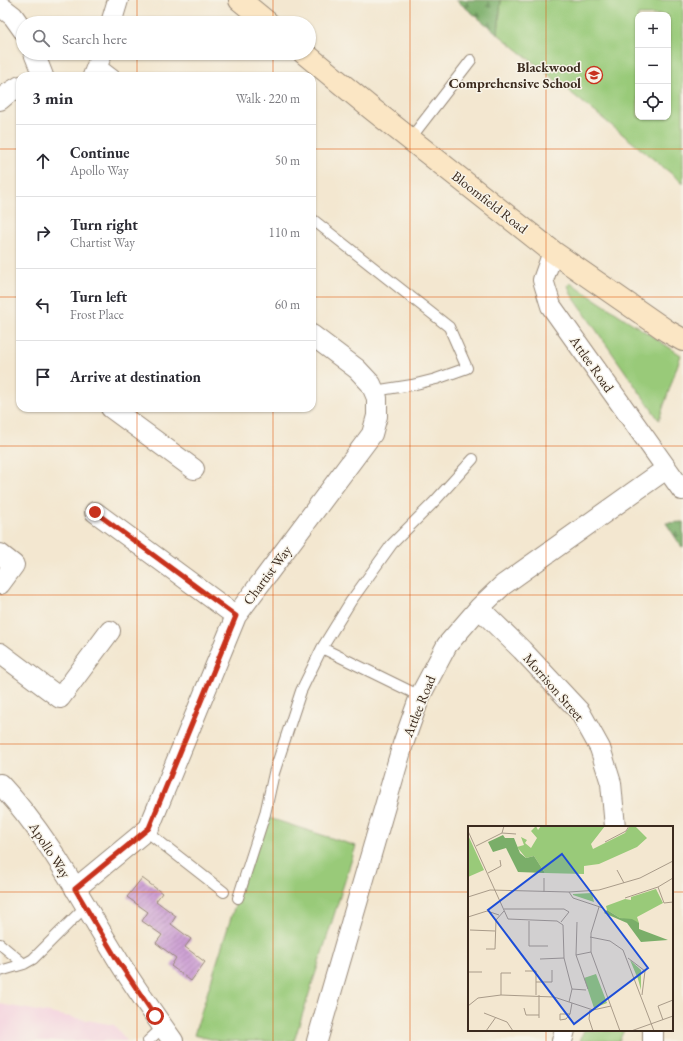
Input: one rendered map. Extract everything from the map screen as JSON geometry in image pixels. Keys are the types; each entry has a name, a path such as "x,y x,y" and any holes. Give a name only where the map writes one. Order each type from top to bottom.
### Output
{"street":[{"path":"113,16 118,0"},
{"path":"240,0 259,16"},
{"path":"0,6 16,20"},
{"path":"37,60 41,72"},
{"name":"Bloomfield Road","path":"313,60 553,252 667,331 683,340"},
{"path":"0,100 16,88"},
{"name":"Attlee Road","path":"553,252 543,280 551,306 682,490"},
{"name":"Chartist Way","path":"75,889 149,828 236,616 372,434 377,416 377,398 371,384 357,369 316,338"},
{"path":"116,412 194,469"},
{"name":"Attlee Road","path":"317,1041 403,744 420,696 447,645 479,608 503,585 666,469"},
{"path":"95,512 236,616"},
{"path":"0,554 14,565 0,584"},
{"name":"Morrison Street","path":"479,608 522,650 580,712 600,748 610,783 615,826"},
{"path":"0,653 60,698 110,631"},
{"name":"Apollo Way","path":"0,784 37,828 55,854 116,958 168,1034"},
{"path":"562,1041 565,1031"}],"lane":[{"path":"410,139 471,60"},
{"path":"98,64 109,72"},
{"path":"316,222 449,327 466,368 436,379 412,385 374,391"},
{"path":"238,898 265,814 274,773 301,691 322,648 351,600 392,544 433,503 473,459"},
{"path":"322,648 420,696"},
{"path":"146,831 224,892"},
{"path":"0,971 24,964 33,959 86,906"},
{"path":"0,944 24,964"},
{"path":"148,1041 168,1034"}],"shaded area":[{"path":"0,1004 114,1025 127,1041 0,1041"}],"green space":[{"path":"456,0 501,0 498,34"},
{"name":"Blackwood Comprehensive School","path":"501,0 683,0 683,183 498,34"},
{"path":"570,283 681,355 659,420 571,294 568,285"},
{"path":"683,522 683,547 666,523"},
{"path":"263,816 356,846 294,1041 219,1041 194,1035"},
{"path":"584,1031 624,1031 619,1041 580,1041"}],"building":[{"path":"142,878 162,893 156,901 176,916 171,924 191,939 185,947 205,962 191,981 171,966 176,958 156,943 162,935 142,921 148,912 127,897"}],"place":[{"name":"Blackwood Comprehensive School","path":"594,75"}],"route":[{"path":"95,512 236,616 149,828 75,889 116,958 155,1016"}]}
